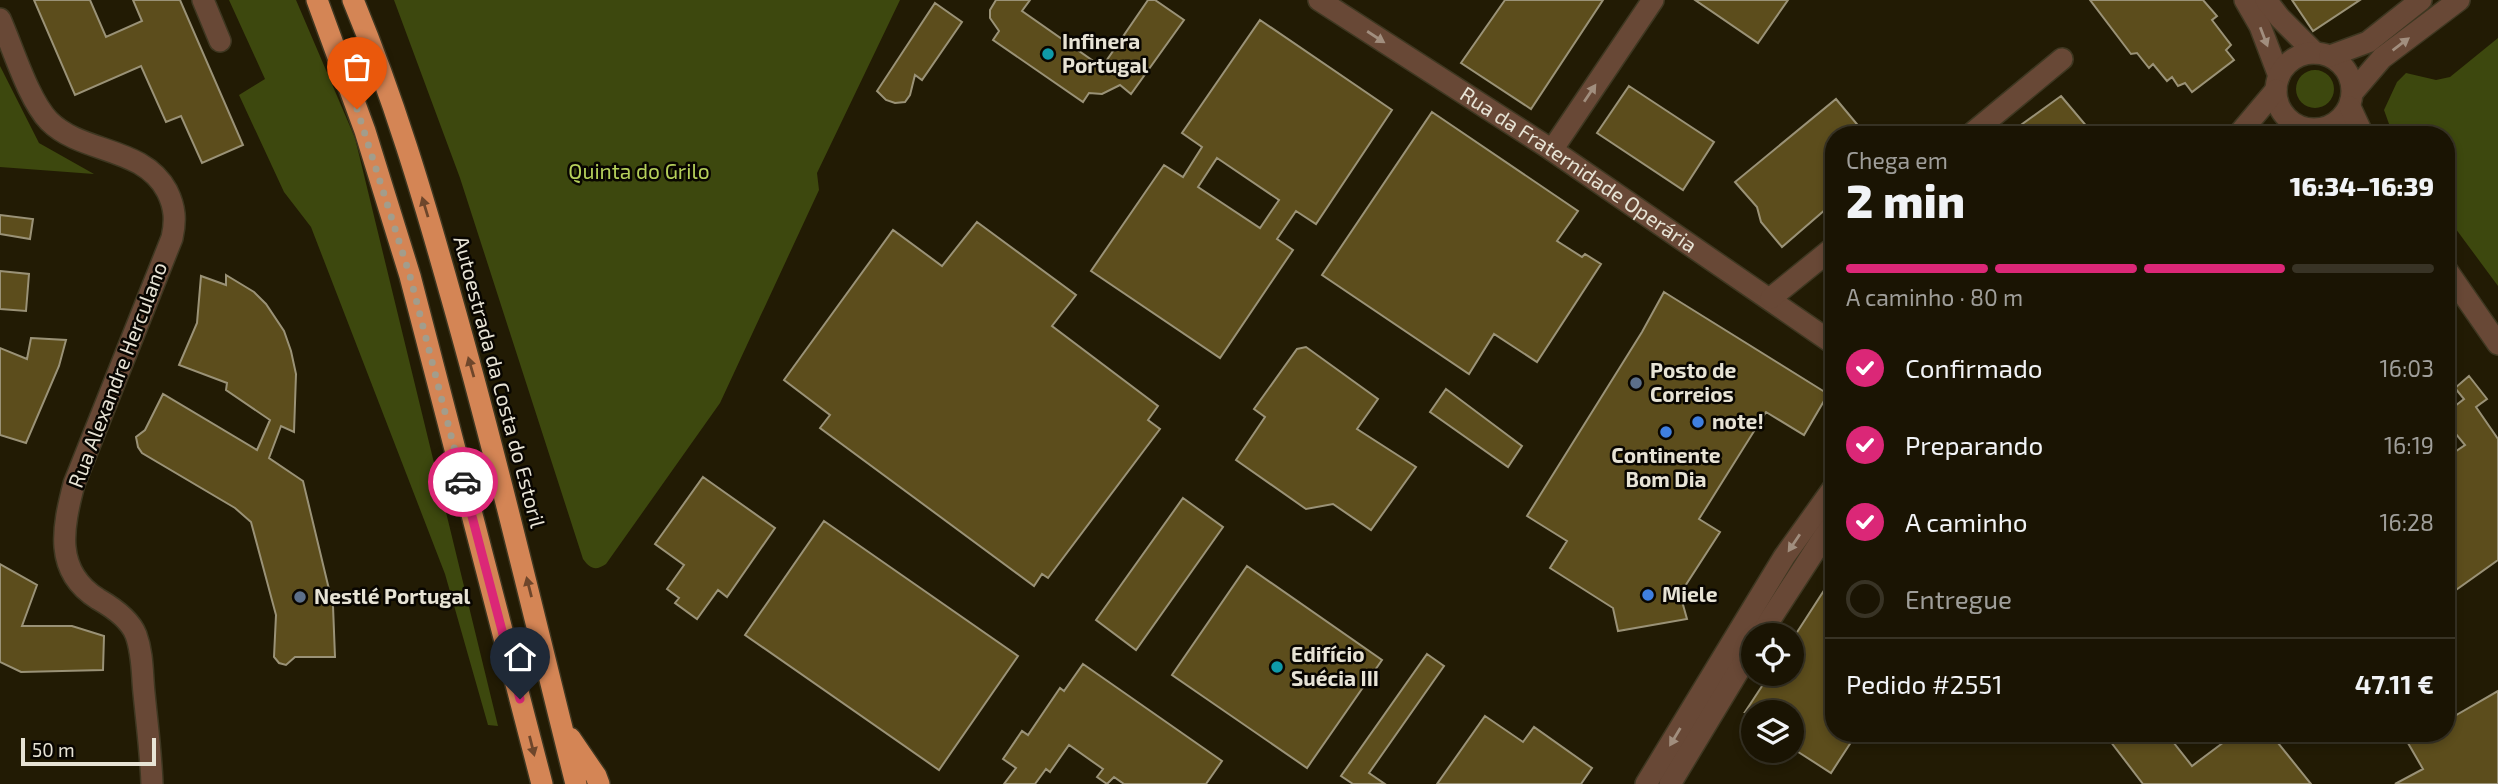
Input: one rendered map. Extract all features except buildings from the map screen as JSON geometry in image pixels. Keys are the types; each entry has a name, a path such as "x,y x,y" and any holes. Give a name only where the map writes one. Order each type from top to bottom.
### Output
{"highway":[{"path":"317,0 365,131 410,276 542,784"},
{"name":"Autoestrada da Costa do Estoril","path":"353,0 398,117 448,285 527,578 576,784"},
{"path":"561,725 596,776 598,784"}],"street":[{"path":"203,0 220,41"},
{"name":"Rua da Fraternidade Operária","path":"1319,0 1552,150 1825,337"},
{"path":"1552,150 1653,0"},
{"path":"2245,0 2260,26 2277,83 2282,111 2298,126"},
{"path":"2266,0 2280,18 2322,54 2339,62 2347,71 2351,99 2360,126"},
{"path":"2245,126 2294,59 2368,42 2421,0"},
{"path":"2329,126 2344,116 2351,99 2382,58 2459,0"},
{"name":"Rua Alexandre Herculano","path":"0,19 35,101 50,122 67,134 142,164 163,185 173,205 175,222 172,238 74,484 65,519 64,547 72,571 92,595 116,609 135,632 142,659 152,784"},
{"path":"1981,126 2062,59"},
{"path":"1771,298 1825,254"},
{"path":"2455,283 2498,344"},
{"path":"1646,784 1784,557 1825,500"},
{"path":"1768,623 1825,535"},
{"path":"1670,784 1741,667"}],"green space":[{"path":"229,0 296,0 355,138 498,726 488,725 445,574 311,227 284,192 239,95 265,79"},
{"name":"Quinta do Grilo","path":"394,0 900,0 817,173 819,190 720,403 606,564 599,568 591,567 583,559 460,178"},
{"path":"2498,38 2498,286 2455,228 2455,126 2390,126 2384,110 2397,82 2406,73 2436,80 2450,77"},
{"path":"0,66 39,143 94,174 0,167"},
{"path":"2315,70 2329,75 2334,89 2329,103 2315,108 2301,103 2296,89 2301,75"}],"way so far":[{"path":"357,109 410,276 463,482"}],"place":[{"name":"Infinera Portugal","path":"1048,54"},
{"name":"Posto de Correios","path":"1636,383"},
{"name":"note!","path":"1698,422"},
{"name":"Continente Bom Dia","path":"1666,432"},
{"name":"Miele","path":"1648,595"},
{"name":"Nestlé Portugal","path":"300,597"},
{"name":"Edifício Suécia III","path":"1277,667"}],"route":[{"path":"463,482 520,699"}]}
